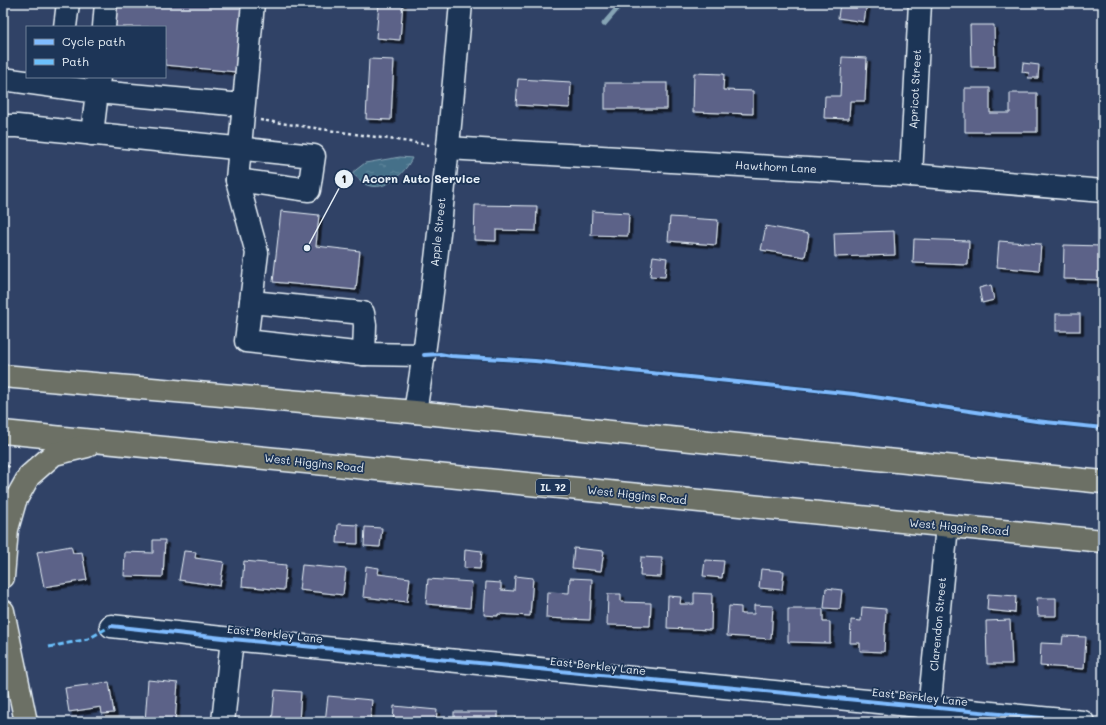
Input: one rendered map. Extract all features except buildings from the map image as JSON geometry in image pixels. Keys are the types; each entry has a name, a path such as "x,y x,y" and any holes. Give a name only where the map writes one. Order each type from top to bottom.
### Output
{"main road":[{"path":"3,376 415,412 1103,482"},
{"name":"West Higgins Road","path":"3,432 1103,541"},
{"path":"3,577 7,529 15,501 29,476 54,454 105,442"},
{"path":"3,611 26,722"}],"street":[{"path":"65,26 68,3"},
{"path":"104,26 106,3"},
{"path":"253,3 236,180 257,253 246,341 364,354 424,355"},
{"name":"Apple Street","path":"415,412 424,355 448,148 461,3"},
{"name":"Apricot Street","path":"911,175 920,3"},
{"path":"3,80 98,84 242,112"},
{"path":"92,134 98,84"},
{"path":"3,126 17,126 314,156 309,190 236,180"},
{"name":"Hawthorn Lane","path":"448,148 911,175 1103,191"},
{"path":"252,302 363,313 365,325 364,354"},
{"name":"Clarendon Street","path":"929,715 947,526"},
{"name":"East Berkley Lane","path":"111,626 929,715 1083,722"},
{"path":"223,722 232,639"}],"path":[{"path":"242,112 260,120 448,148"},
{"path":"3,461 10,468"}],"water":[{"path":"400,157 412,158 405,170 400,175 394,180 381,186 367,185 352,173 365,163"}],"waterway":[{"path":"604,24 622,3"}],"marked path":[{"path":"49,647 88,639 111,626"}],"cycle path":[{"path":"424,355 440,354 535,361 854,394 1036,421 1103,428"},
{"path":"111,626 1083,722"}],"place":[{"name":"Acorn Auto Service","path":"307,248"}]}
